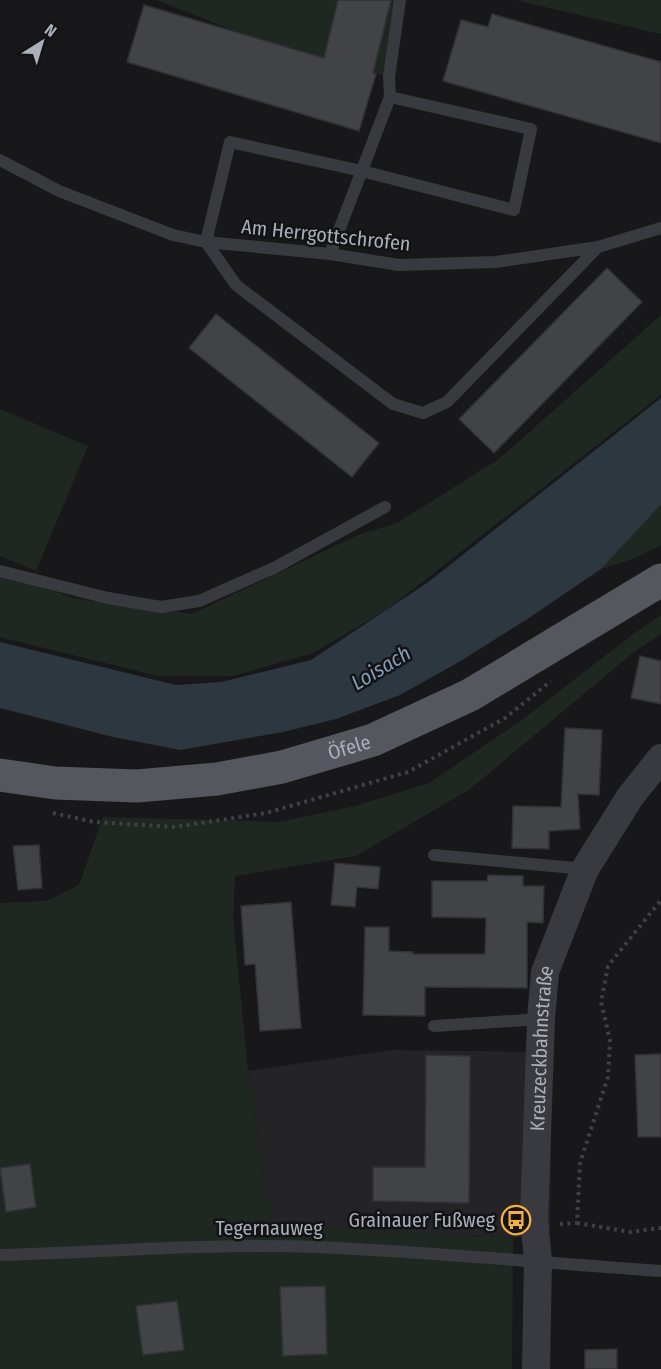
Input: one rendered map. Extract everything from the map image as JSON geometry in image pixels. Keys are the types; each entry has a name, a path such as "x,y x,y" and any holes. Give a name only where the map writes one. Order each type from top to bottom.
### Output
{"main road":[{"name":"Öfele","path":"0,775 55,783 137,786 217,779 282,767 362,744 470,695 661,580"}],"street":[{"name":"Kreuzeckbahnstraße","path":"536,1369 538,1260 534,1223 545,972 585,869 630,798 661,758"}],"lane":[{"path":"330,254 390,98 389,77 400,0"},
{"path":"390,98 531,129 514,210 362,171 230,142 206,242 236,285 393,404 423,413 447,402 598,247"},
{"name":"Am Herrgottschrofen","path":"0,160 59,191 173,235 206,242 330,254 399,265 496,262 598,247 661,228"},
{"path":"0,571 108,598 161,607 200,601 274,568 385,507"},
{"path":"434,855 585,869"},
{"path":"434,1026 542,1019"},
{"name":"Tegernauweg","path":"0,1255 216,1247 316,1247 538,1260 661,1271"}],"path":[{"path":"577,1223 580,1163 608,1077 610,1040 601,1002 608,966 661,900"},
{"path":"534,1223 577,1223 630,1232 661,1228"}],"shaded area":[{"path":"157,0 400,0 389,77 232,30"},
{"path":"515,0 661,0 661,34"},
{"path":"661,315 661,395 388,609 313,653 233,676 158,676 0,637 0,571 73,598 192,614 358,535 397,523 499,459"},
{"path":"0,409 88,446 36,571 0,556"},
{"path":"661,504 661,545 633,559 601,569"},
{"path":"661,615 661,634 634,652 470,789 356,856 235,876 233,918 248,1071 271,1224 513,1238 512,1369 0,1369 0,903 47,901 79,885 103,817 279,822 355,806 429,783 522,720"},
{"path":"391,1050 552,1052 550,1232 513,1238 271,1224 248,1071"}],"water":[{"name":"Loisach","path":"661,398 661,504 601,569 459,662 400,695 336,719 283,732 180,750 113,737 0,708 0,642 176,685 221,682 311,660 427,583"}],"building":[{"path":"338,0 391,0 373,73 376,74 359,131 127,62 144,5 324,58"},
{"path":"492,14 661,62 661,143 443,81 461,20 488,27"},
{"path":"607,268 642,302 494,453 459,419"},
{"path":"216,314 379,443 352,477 189,348"},
{"path":"640,656 661,661 661,704 631,698"},
{"path":"565,728 602,730 599,795 578,794 580,829 549,831 549,849 512,848 513,806 561,807"},
{"path":"39,845 42,888 18,890 13,846"},
{"path":"335,863 380,867 378,889 357,887 355,907 331,905"},
{"path":"488,875 523,876 523,886 544,886 543,923 527,922 527,988 425,987 425,1016 363,1015 365,927 389,927 389,951 413,952 413,954 485,954 486,918 432,917 432,881 487,881"},
{"path":"291,902 301,1028 260,1031 255,964 245,965 241,906"},
{"path":"661,1054 661,1137 638,1137 635,1055"},
{"path":"426,1055 470,1056 469,1203 373,1201 373,1167 425,1167"},
{"path":"30,1164 36,1207 6,1212 0,1168"},
{"path":"325,1286 327,1354 283,1356 280,1287"},
{"path":"177,1301 184,1350 143,1355 136,1306"},
{"path":"617,1349 617,1369 585,1369 585,1350"}],"place":[{"name":"Grainauer Fußweg","path":"516,1220"}]}
